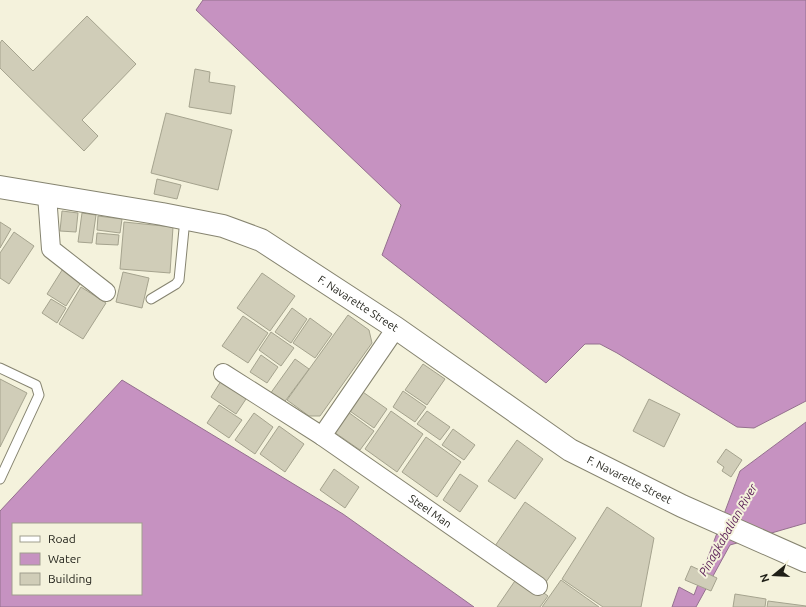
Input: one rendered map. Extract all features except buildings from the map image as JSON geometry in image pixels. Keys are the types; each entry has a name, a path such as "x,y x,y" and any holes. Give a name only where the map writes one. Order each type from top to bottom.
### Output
{"main road":[{"name":"F. Navarette Street","path":"0,187 223,226 261,240 396,328 570,450 682,506 806,561"}],"street":[{"path":"47,195 50,249 106,292"},
{"path":"322,436 396,328"},
{"name":"Steel Man","path":"223,373 322,436 538,586"}],"lane":[{"path":"151,299 176,284 179,280 185,219"},
{"path":"0,368 36,385 39,395 0,479"}],"water":[{"path":"203,0 806,0 806,401 754,428 737,427 600,344 585,344 546,383 382,255 401,205 196,10"},
{"path":"122,380 343,514 474,607 0,607 0,511"},
{"name":"Pinagkabalian River","path":"806,422 806,523 730,545 696,607 672,607 679,587 694,595 740,471"}]}
